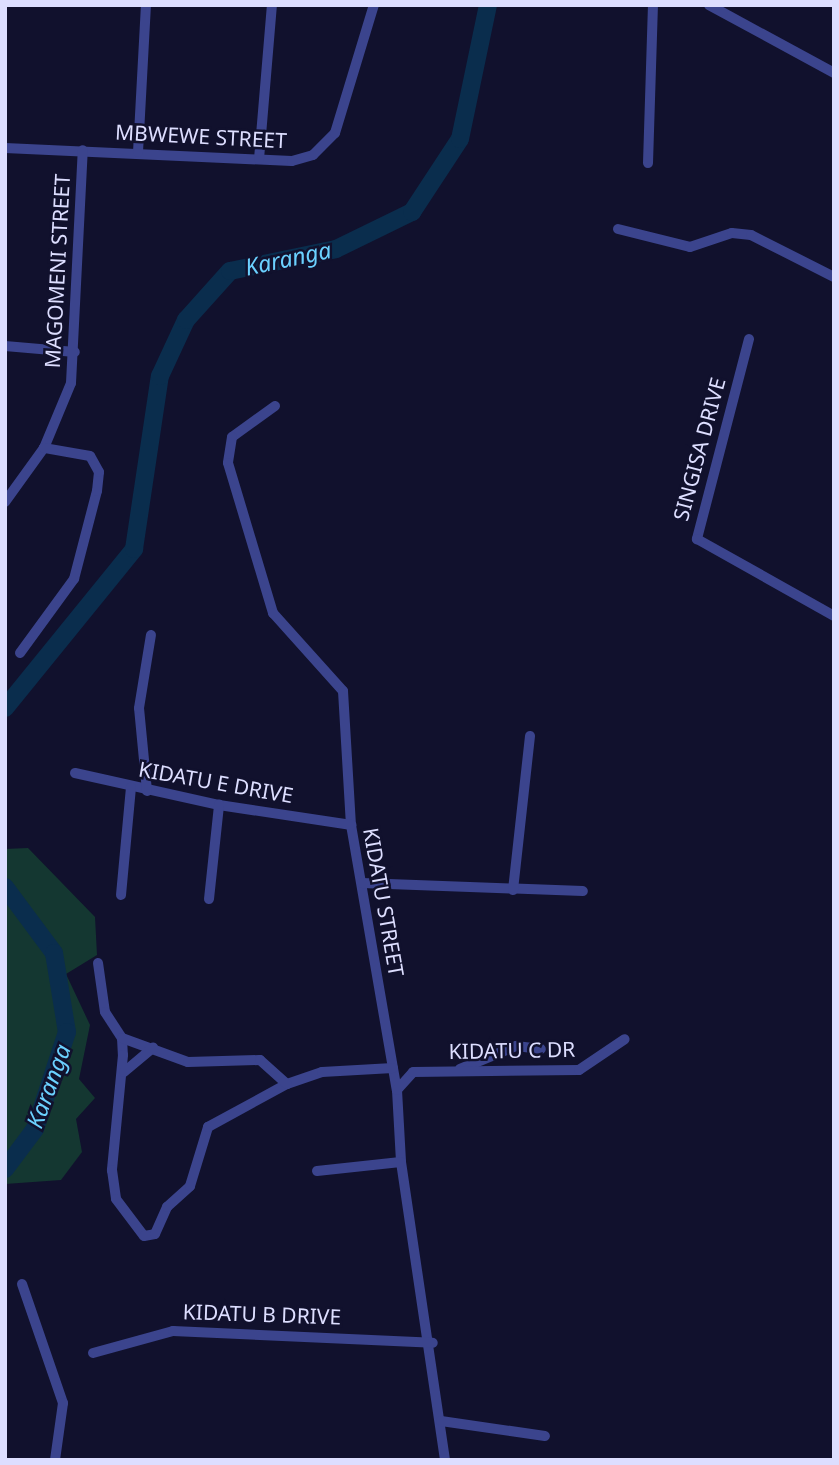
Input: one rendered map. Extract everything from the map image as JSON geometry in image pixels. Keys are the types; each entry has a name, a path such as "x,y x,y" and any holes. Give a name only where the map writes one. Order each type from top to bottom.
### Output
{"street":[{"path":"138,152 146,5"},
{"path":"259,159 272,5"},
{"name":"MBWEWE STREET","path":"5,148 259,159 313,155 335,133 374,5"},
{"path":"649,163 653,5"},
{"path":"709,5 834,73"},
{"name":"MAGOMENI STREET","path":"5,502 44,448 71,383 75,352 83,150"},
{"path":"618,229 679,246 751,235 834,277"},
{"name":"SINGISA DRIVE","path":"749,340 696,539 834,616"},
{"path":"5,346 75,352"},
{"name":"KIDATU STREET","path":"275,406 232,437 228,463 273,613 344,691 351,825 397,1090 401,1162 433,1343 445,1460"},
{"path":"20,653 74,579 97,491 99,472 90,456 44,448"},
{"path":"147,790 139,708 151,635"},
{"path":"513,890 530,736"},
{"name":"KIDATU E DRIVE","path":"75,773 219,805 351,825"},
{"path":"121,895 131,787"},
{"path":"209,899 219,805"},
{"path":"362,883 583,891"},
{"path":"98,963 105,1013 122,1038 124,1072 112,1170 126,1219 144,1236 155,1234 167,1207 190,1186 208,1127 287,1084 338,1070 393,1068"},
{"path":"122,1038 188,1062 260,1060 287,1084"},
{"name":"KIDATU C DR","path":"397,1090 413,1072 579,1070 625,1039"},
{"path":"454,1071 516,1046 541,1049"},
{"path":"124,1072 153,1048"},
{"path":"317,1171 401,1162"},
{"path":"22,1284 63,1403 55,1460"},
{"name":"KIDATU B DRIVE","path":"93,1353 173,1331 433,1343"},
{"path":"441,1421 545,1436"}],"green space":[{"path":"28,848 95,917 97,955 66,974 90,1025 79,1079 95,1098 76,1119 82,1152 61,1180 5,1184 5,849"}],"waterway":[{"name":"Karanga","path":"5,708 134,549 160,376 186,320 230,271 336,249 412,212 460,139 488,5"},
{"name":"Karanga","path":"5,887 54,953 67,1032 35,1129 5,1169"}]}
